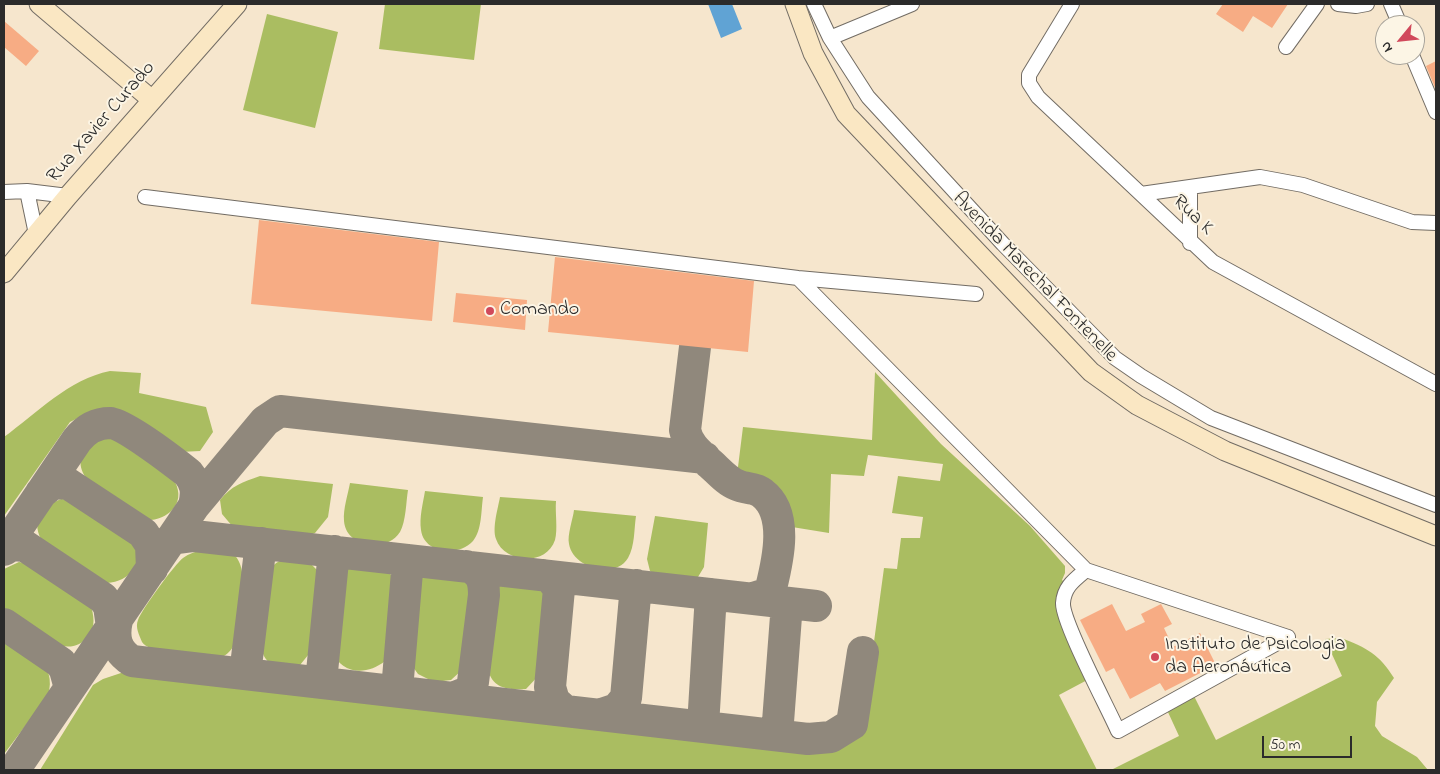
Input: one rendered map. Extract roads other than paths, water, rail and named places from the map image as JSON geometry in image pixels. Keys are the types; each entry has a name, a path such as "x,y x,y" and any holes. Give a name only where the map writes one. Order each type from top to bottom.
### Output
{"main road":[{"path":"39,4 152,100"},
{"name":"Rua Xavier Curado","path":"4,274 68,196 237,4"},
{"name":"Avenida Marechal Fontenelle","path":"795,4 813,52 846,114 1091,372 1137,405 1225,451 1436,536"}],"street":[{"path":"814,4 830,38 853,77 887,120 1003,244 1115,358 1211,418 1436,505"},
{"path":"830,38 912,4"},
{"name":"Rua K","path":"1072,4 1029,75 1029,83 1038,97 1190,243 1213,262 1436,384"},
{"path":"1286,47 1317,4"},
{"path":"1338,4 1356,6 1367,4"},
{"path":"1416,65 1436,112"},
{"path":"1141,194 1260,177 1280,179 1303,185 1412,222 1436,223"},
{"path":"1190,187 1190,243"},
{"path":"4,192 68,196"},
{"path":"26,192 36,234"},
{"path":"144,197 798,278 976,294"},
{"path":"798,278 1086,570 1288,637 1118,730 1072,634 1063,604 1068,584 1086,570"}],"water":[{"path":"708,4 732,4 742,29 721,38"}],"place":[{"name":"Comando","path":"490,311"},
{"name":"Instituto de Psicologia da Aeronáutica","path":"1155,657"}]}
